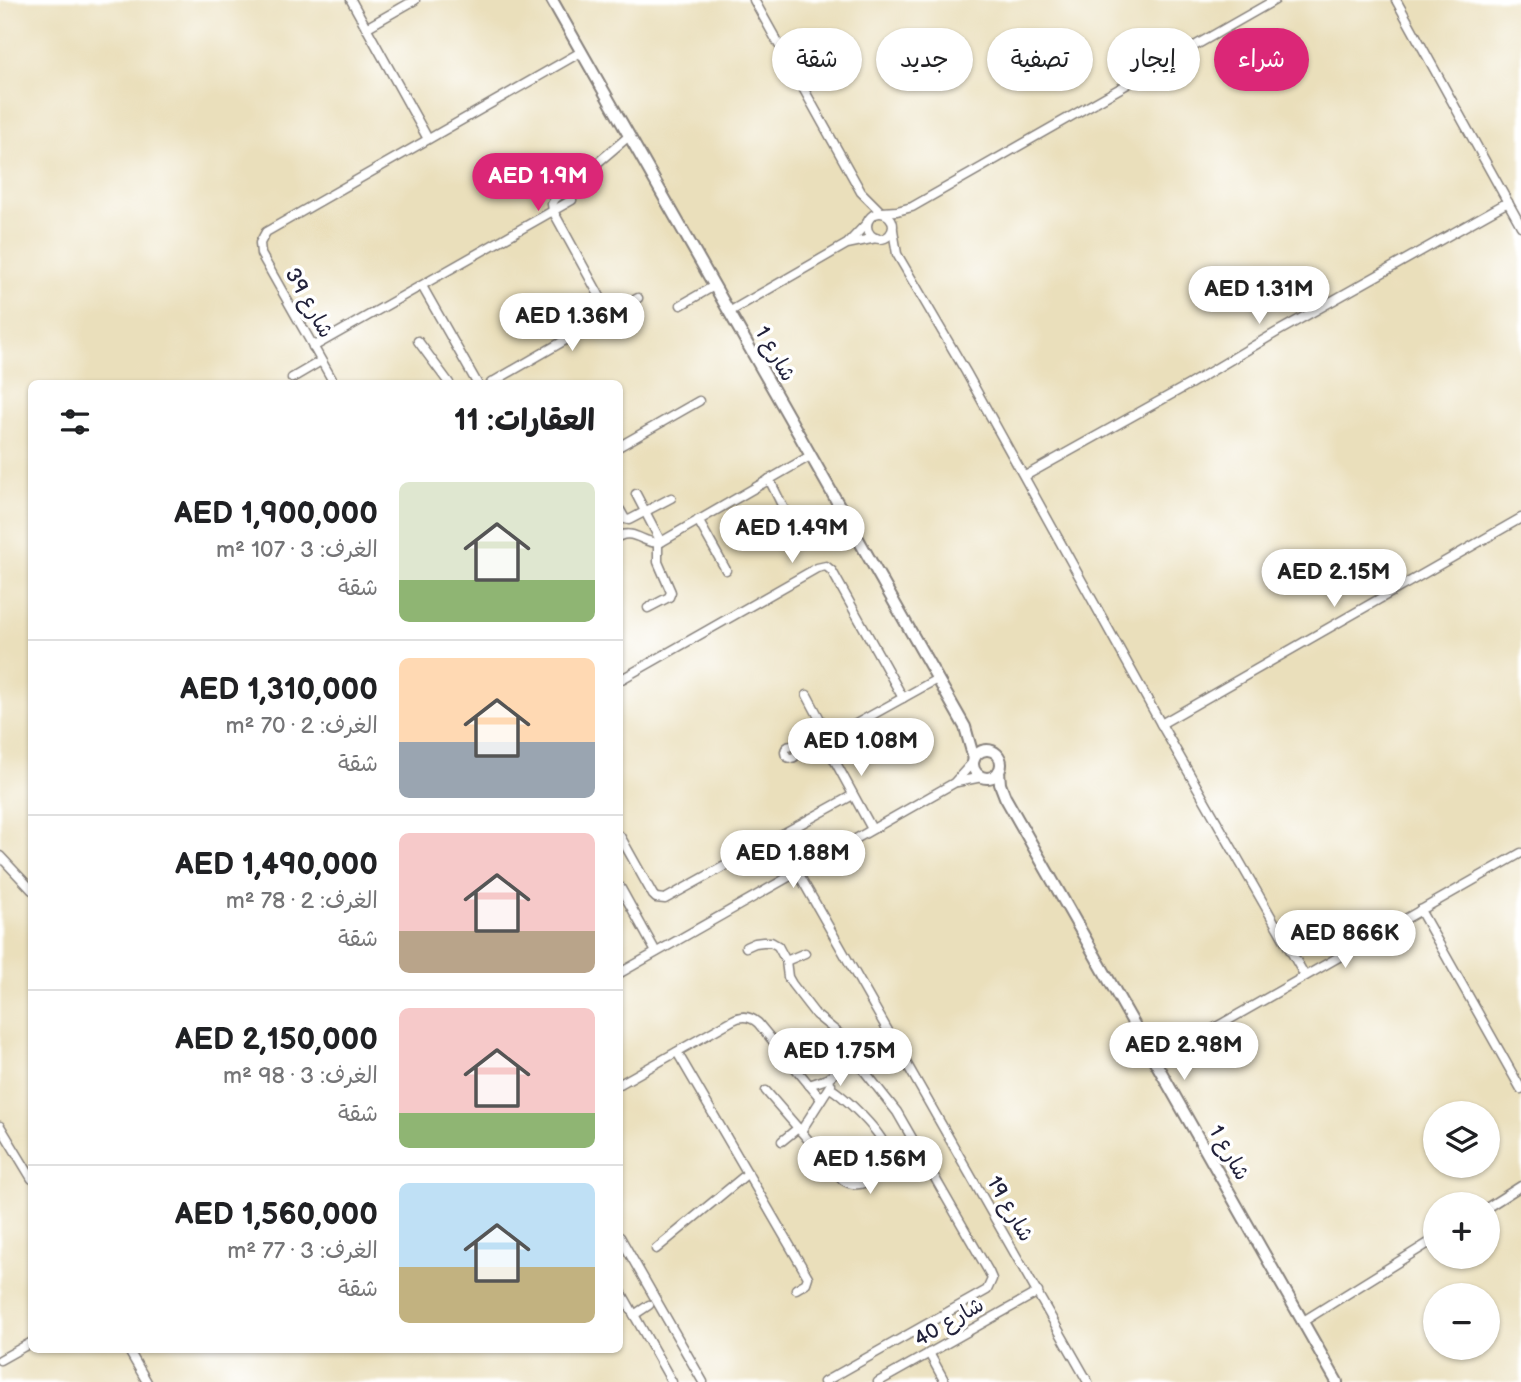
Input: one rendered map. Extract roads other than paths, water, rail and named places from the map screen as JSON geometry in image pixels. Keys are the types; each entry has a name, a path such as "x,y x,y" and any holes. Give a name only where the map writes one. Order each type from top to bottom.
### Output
{"street":[{"path":"351,0 428,139 581,52"},
{"path":"366,28 415,0"},
{"name":"شارع 1","path":"552,0 937,679 965,727 988,751"},
{"path":"754,0 862,192 891,218 897,254 1025,476 1161,724 1305,976"},
{"path":"847,244 886,237 912,207 1275,0"},
{"path":"1396,0 1521,226"},
{"path":"610,315 553,211 552,204 629,136"},
{"name":"شارع 39","path":"332,380 264,259 260,249 262,238 272,227 428,139"},
{"path":"862,192 869,233 897,254"},
{"path":"313,347 572,200"},
{"path":"1025,476 1508,202"},
{"path":"729,312 847,244 872,215 912,207"},
{"path":"422,286 475,380"},
{"path":"681,305 714,286"},
{"path":"496,380 638,298"},
{"path":"418,341 447,380"},
{"path":"292,378 321,361"},
{"path":"623,444 699,401"},
{"path":"623,535 629,534 653,543 660,542 810,456"},
{"path":"769,479 790,521"},
{"path":"636,494 660,542 658,562 671,592 669,597 648,608"},
{"path":"623,515 629,520 671,498"},
{"path":"1161,724 1521,518"},
{"path":"698,520 726,570"},
{"path":"623,678 817,568 825,566 832,571 903,698"},
{"path":"797,754 937,679"},
{"path":"807,695 853,795 872,829"},
{"name":"شارع 1","path":"965,727 974,760"},
{"path":"623,971 954,783 994,776 999,771 998,757 988,751 981,752 954,783"},
{"path":"974,760 974,770 983,778"},
{"name":"شارع 1","path":"999,771 1005,797 1337,1382"},
{"name":"شارع 1","path":"983,778 1005,797"},
{"path":"623,841 653,895 665,899 853,795"},
{"path":"1155,1062 1521,853"},
{"path":"1,860 28,886"},
{"name":"شارع 19","path":"797,871 1088,1382"},
{"path":"623,892 656,952"},
{"path":"1420,910 1521,1089"},
{"path":"746,947 755,943 773,943 778,946 786,961 788,977 792,984 816,1015 842,1036 854,1058 897,1112 989,1272 991,1283 987,1290 824,1382"},
{"path":"786,961 805,953"},
{"path":"623,1082 737,1017 748,1017 758,1023 821,1099"},
{"path":"809,1085 823,1081 854,1058 892,1038"},
{"path":"677,1052 808,1277 806,1283 796,1289"},
{"path":"782,1141 799,1130 830,1088 831,1076"},
{"path":"766,1091 846,1183 863,1184 883,1167 887,1152 883,1141 848,1100 830,1088"},
{"path":"0,1126 28,1172"},
{"path":"656,1249 748,1172"},
{"path":"1500,1199 1521,1186"},
{"path":"623,1243 653,1303 703,1382"},
{"path":"1302,1322 1423,1246"},
{"name":"شارع 40","path":"878,1382 1038,1292"},
{"path":"623,1295 672,1382"},
{"path":"634,1315 653,1303"},
{"path":"0,1360 28,1344"},
{"path":"130,1353 147,1382"},
{"path":"929,1353 945,1382"}]}
